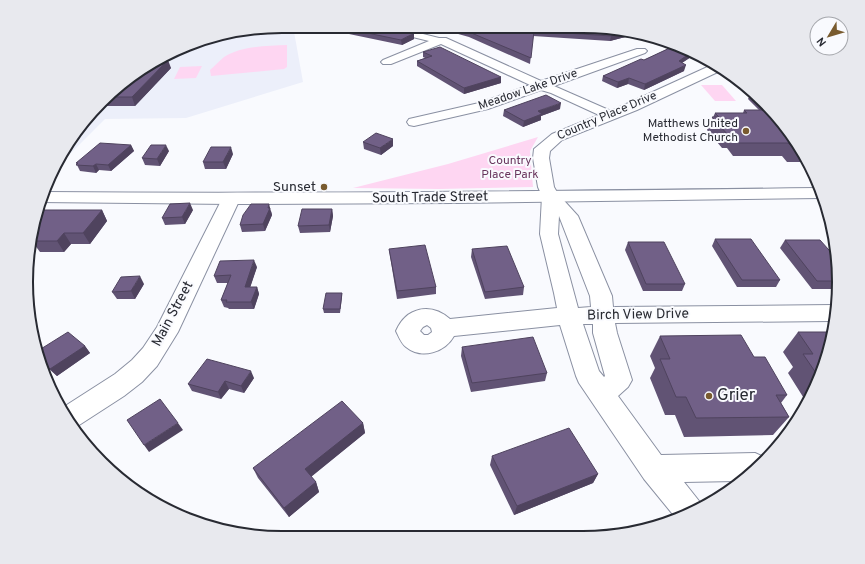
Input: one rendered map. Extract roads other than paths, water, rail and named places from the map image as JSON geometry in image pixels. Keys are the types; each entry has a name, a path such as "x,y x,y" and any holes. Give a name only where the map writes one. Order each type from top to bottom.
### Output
{"main road":[{"name":"South Trade Street","path":"48,197 231,199 447,198 815,193"}],"street":[{"path":"413,33 442,40 541,86 549,93 606,117"},
{"path":"387,62 442,40"},
{"name":"Meadow Lake Drive","path":"414,122 483,106 641,51"},
{"name":"Country Place Drive","path":"550,196 541,158 542,149 557,137 713,69"},
{"path":"550,196 569,216 602,296 605,333 619,380 602,394"},
{"path":"550,196 549,234 565,293 569,316 588,376 654,469 686,508"},
{"name":"Main Street","path":"72,416 126,380 141,367 153,352 166,332 231,199"},
{"name":"Birch View Drive","path":"444,328 569,316 830,313"},
{"path":"654,469 749,467"}],"place":[{"name":"Matthews United Methodist Church","path":"746,131"},
{"name":"Sunset","path":"324,187"},
{"name":"Grier","path":"709,396"}],"park label":[{"name":"Country Place Park","path":"510,168"}]}
